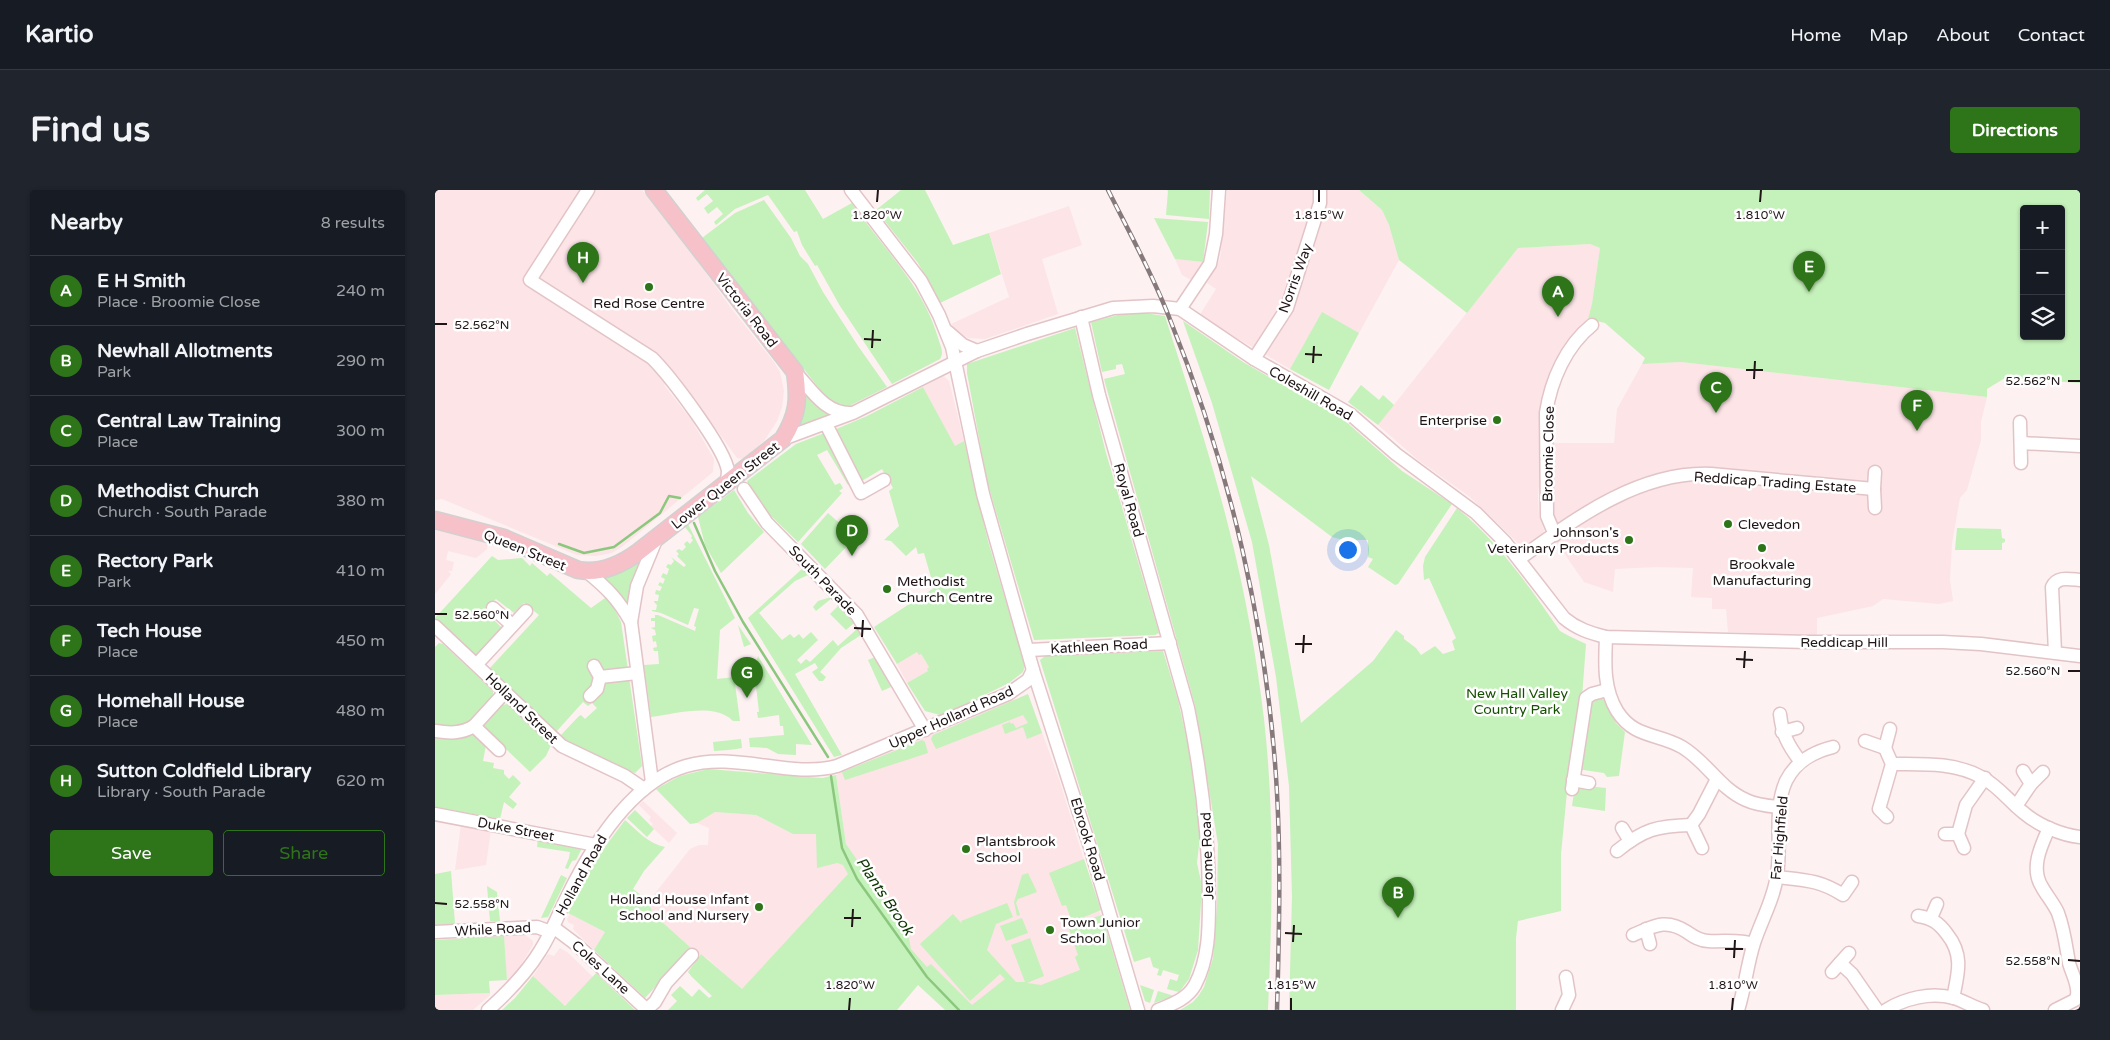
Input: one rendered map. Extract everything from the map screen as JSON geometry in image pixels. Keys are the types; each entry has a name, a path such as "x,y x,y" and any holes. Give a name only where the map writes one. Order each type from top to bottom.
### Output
{"main road":[{"name":"Victoria Road","path":"654,190 795,372"},
{"name":"Lower Queen Street","path":"586,572 618,566 783,439 791,426 797,410 799,396 795,372"},
{"name":"Queen Street","path":"435,520 504,538 566,566 586,572"}],"street":[{"path":"588,190 531,280 652,358 693,408 724,459 728,472 726,483"},
{"path":"851,190 921,281 945,329 955,361 983,494 1029,650 1033,670"},
{"path":"1180,309 1210,264 1216,234 1219,190"},
{"name":"Norris Way","path":"1253,359 1287,308 1320,203 1320,190"},
{"name":"Coleshill Road","path":"955,361 977,351 1113,308 1153,306 1180,309 1253,359 1350,414 1397,454 1476,513 1519,559 1564,618 1582,630 1607,637"},
{"name":"Royal Road","path":"1081,317 1099,395 1181,682"},
{"name":"Broomie Close","path":"1555,535 1547,516 1546,413 1548,398 1557,372 1570,349 1582,333 1593,325"},
{"path":"945,329 963,345 977,351"},
{"path":"783,439 853,413 955,361"},
{"name":"Victoria Road","path":"795,372 831,409 838,412 853,413"},
{"path":"2020,422 2021,463"},
{"path":"825,424 861,493 884,480"},
{"path":"2021,443 2080,446"},
{"path":"724,459 733,466 751,465"},
{"name":"Reddicap Trading Estate","path":"1875,472 1875,508"},
{"name":"Reddicap Trading Estate","path":"1519,559 1612,498 1645,485 1695,474 1874,490"},
{"name":"South Parade","path":"744,489 767,523 857,615 925,730"},
{"name":"Lower Queen Street","path":"648,786 631,622 637,586 643,567 657,537"},
{"name":"Lower Queen Street","path":"586,572 607,587 619,601 631,622"},
{"path":"2055,652 2052,587 2059,579 2080,580"},
{"path":"493,608 512,625"},
{"path":"477,664 526,610"},
{"name":"Holland Street","path":"436,629 477,664 562,746 648,786"},
{"path":"1607,637 1605,675 1607,690 1618,712 1630,726 1644,735 1683,747 1745,800 1765,806 1779,807"},
{"name":"Reddicap Hill","path":"1607,637 1808,642 1943,642 2080,656"},
{"name":"Kathleen Road","path":"1029,650 1170,643"},
{"name":"Upper Holland Road","path":"695,764 719,761 811,769 830,768 1008,694 1028,680 1033,670"},
{"name":"Ebrook Road","path":"1033,670 1099,874 1139,1010"},
{"path":"590,696 597,689 597,672 637,673"},
{"name":"Jerome Road","path":"1159,1010 1180,1001 1195,985 1204,964 1209,927 1209,874 1205,811 1198,760 1181,682"},
{"path":"1589,783 1573,785 1586,698 1592,694 1607,690"},
{"path":"435,730 453,733 468,730 474,726 505,692"},
{"path":"1780,714 1782,732 1787,743 1800,761"},
{"path":"474,726 499,750"},
{"path":"1782,732 1797,728"},
{"path":"1878,811 1892,764 1885,748 1890,729"},
{"path":"1865,741 1885,748"},
{"name":"Far Highfield","path":"1738,1010 1753,944 1777,877 1779,807 1786,780 1800,761 1817,751 1833,746"},
{"name":"Holland Road","path":"488,1010 525,973 552,929 596,845 625,808 648,786 676,769 695,764"},
{"path":"1892,764 1941,765 1964,770 1985,778 2035,821 2049,828 2080,837"},
{"path":"2023,771 2031,784"},
{"path":"2016,806 2031,784 2043,772"},
{"path":"1691,825 1699,814 1717,778"},
{"path":"1964,848 1958,834 1966,805 1985,778"},
{"name":"Duke Street","path":"435,814 596,845"},
{"path":"1617,851 1630,841 1655,827 1691,825"},
{"path":"1691,825 1702,848"},
{"path":"1622,828 1630,841"},
{"path":"2049,828 2037,864 2037,874 2040,885 2058,912 2078,997 2055,1010"},
{"path":"1945,834 1958,834"},
{"path":"1777,877 1815,881 1829,886 1848,899 1852,882"},
{"path":"1937,904 1924,917 1943,929 1954,942 1958,953 1959,970 1953,998"},
{"path":"1633,935 1645,929 1668,923 1677,925 1701,940 1741,941 1753,944"},
{"name":"While Road","path":"435,932 537,927 552,929"},
{"name":"Coles Lane","path":"552,929 577,945 647,1010"},
{"path":"1645,929 1650,944"},
{"path":"1849,953 1837,967 1852,974 1877,1010"},
{"path":"647,1010 681,977 692,955"},
{"path":"1562,1010 1569,995 1565,976"},
{"path":"1886,1010 1897,1003 1913,998 1930,997 1953,998 1983,1010"}],"shaded area":[{"path":"435,190 642,190 780,372 784,391 782,407 777,421 764,441 743,459 737,458 677,375 664,385 692,421 714,459 713,472 623,546 612,553 596,556 577,555 442,499 435,500"},
{"path":"1227,190 1359,190 1382,210 1389,225 1399,260 1359,333 1322,313 1290,369 1199,316 1216,289 1207,283 1220,259"},
{"path":"1069,206 1082,245 1042,259 1058,314 985,339 968,338 955,329 951,324 1009,297 989,233"},
{"path":"1590,244 1600,248 1592,305 1588,319 1567,346 1552,372 1538,495 1539,516 1544,530 1543,535 1525,546 1521,546 1470,497 1418,460 1378,425 1518,248"},
{"path":"1175,259 1203,262 1191,280 1182,275"},
{"path":"1681,362 1987,397 1981,422 1981,440 1967,490 1960,498 1952,543 1950,580 1953,601 1939,604 1883,599 1873,606 1817,618 1817,636 1728,632 1726,609 1712,609 1712,598 1691,597 1693,568 1615,569 1613,592 1584,582 1557,543 1551,510 1550,443 1614,443 1617,409 1642,364"},
{"path":"944,376 949,381 964,441 955,447 923,387"},
{"path":"435,528 488,542 487,549 476,558 448,551 446,560 454,562 452,571 448,571 451,574 435,594"},
{"path":"917,652 920,653 929,667 928,671 907,683 897,664"},
{"name":"Plantsbrook School","path":"1028,694 1059,779 1130,1010 967,1010 927,967 897,1010 764,1010 708,959 691,948 652,913 649,901 690,849 699,845 708,845 709,828 697,823 715,812 756,815 793,834 817,833 837,863 863,870 846,844 836,775"},
{"path":"643,801 677,833 669,843 651,826 653,824 649,820 651,817 639,805"},
{"path":"461,824 491,830 486,865 455,870"},
{"path":"570,914 605,932 594,950 573,929 574,925 568,922 567,919"},
{"path":"524,934 533,941 533,945 507,983 504,936"},
{"path":"560,948 567,952 593,977 565,1006 533,976 548,954 554,956"},
{"path":"490,993 473,1010 435,1010 435,995"}],"green space":[{"path":"705,190 805,190 823,219 852,203 913,285 932,321 941,348 942,354 940,359 892,384 840,306 817,265 815,266 802,245 797,231 794,232 768,195 735,209 716,225 714,222 723,214 717,207 708,214 704,208 713,201 707,194 698,201 696,198"},
{"path":"901,190 925,190 953,245 989,233 1001,274 940,303 918,263 876,210"},
{"path":"1167,190 1210,190 1209,219 1166,215"},
{"path":"1359,190 2080,190 2080,383 2005,378 1987,389 1987,397 1681,362 1642,364 1645,358 1605,323 1588,319 1600,248 1590,244 1518,248 1467,313 1399,260 1389,225 1382,210"},
{"path":"764,200 791,238 800,256 808,264 823,292 858,346 887,387 847,407 828,400 702,238 735,213"},
{"path":"1154,218 1208,222 1203,262 1175,259"},
{"path":"1138,312 1165,316 1223,506 1241,579 1250,626 1264,719 1270,792 1271,901 1268,1010 1180,1010 1193,1002 1199,995 1204,987 1213,958 1217,906 1218,844 1195,705 1104,379 1125,374 1122,364 1116,365 1116,369 1102,372 1091,322 1126,313"},
{"path":"1322,312 1359,333 1329,390 1290,369"},
{"name":"New Hall Valley Country Park","path":"1183,321 1243,362 1344,420 1402,471 1452,504 1398,584 1395,585 1368,567 1373,559 1368,557 1368,540 1343,540 1332,537 1251,476 1269,545 1301,723 1373,661 1396,630 1421,655 1435,646 1443,654 1455,650 1452,641 1456,638 1429,578 1424,580 1423,566 1425,557 1457,508 1500,550 1560,631 1586,644 1582,697 1566,790 1561,854 1561,911 1518,921 1516,938 1516,1010 1289,1010 1292,897 1289,786 1276,677 1252,542 1212,403"},
{"path":"1075,328 1106,453 1159,633 1155,635 1034,640 987,481 967,373 967,364"},
{"path":"1361,385 1379,400 1383,395 1394,405 1378,425 1348,402"},
{"path":"923,387 955,446 964,441 988,541 1025,666 1023,672 1009,683 940,715 925,711 907,683 928,671 929,667 921,654 919,655 917,652 897,664 874,627 934,588 924,553 918,554 916,547 906,556 891,541 884,540 899,526 889,491 893,488 882,469 860,482 834,430 867,416"},
{"path":"804,389 820,409 831,417 796,430"},
{"path":"827,432 852,483 848,485 827,450 817,455 835,485 840,483 843,488 839,491 842,493 798,542 764,509 747,481 796,444"},
{"path":"734,490 748,513 764,532 721,573 705,545 698,517"},
{"path":"828,513 854,536 849,544 825,569 801,544"},
{"path":"688,524 735,618 720,630 717,679 734,677 740,721 733,721 725,715 716,712 705,711 651,717 644,665 659,664 658,651 654,651 653,648 657,647 656,641 653,642 652,636 656,635 655,630 651,628 655,627 655,621 651,621 651,618 655,618 655,615 658,615 695,631 696,627 694,626 699,609 694,608 688,625 652,611 656,610 657,605 654,601 658,601 659,595 655,594 656,590 660,591 662,587 658,585 660,582 663,584 665,579 661,577 663,573 667,575 669,569 666,567 674,561 671,557 684,567 686,565 677,556 679,554 676,551 679,549 682,551 686,547 684,544 687,541 690,544 693,540 685,527"},
{"path":"1957,528 2001,529 2002,538 2005,539 2005,542 2002,543 2002,550 1955,550"},
{"path":"492,556 498,560 522,558 530,566 532,563 547,576 550,573 591,608 608,596 621,622 642,766 635,773 584,751 560,736 579,716 581,715 585,719 597,708 592,703 588,706 583,702 556,732 489,669 539,615 524,603 514,613 496,599 484,610 502,628 478,656 475,656 435,618"},
{"path":"643,556 628,606 619,593 601,577"},
{"path":"802,569 808,575 795,581 759,613 782,640 790,634 794,638 799,634 803,639 811,632 818,640 797,660 801,664 806,659 810,662 833,640 838,646 857,629 861,635 841,648 820,672 826,677 823,681 819,681 812,672 818,668 815,663 795,674 842,755 834,757 748,618"},
{"path":"831,597 816,611 813,607 818,601"},
{"path":"839,605 854,623 846,630 830,614"},
{"path":"738,625 751,644 744,647"},
{"path":"439,643 443,644 493,691 493,697 475,718 458,726 439,727 435,725 435,647"},
{"path":"1163,651 1178,700 1189,750 1200,836 1197,863 1202,886 1198,950 1189,979 1179,992 1167,989 1170,979 1177,981 1179,975 1163,970 1161,976 1157,975 1159,969 1153,967 1150,957 1134,962 1040,660 1045,656"},
{"path":"758,656 812,745 796,744 796,755 778,754 767,748 750,747 749,738 784,735 783,726 780,726 779,715 758,718 754,669"},
{"path":"875,657 891,687 882,691 868,660"},
{"path":"1028,694 1042,733 1027,739 1023,727 1005,734 1002,725 1010,722 1016,728 1028,723 1023,715 936,749 931,739 933,735"},
{"path":"1602,697 1616,723 1625,732 1619,776 1607,777 1604,773 1577,769 1589,700"},
{"path":"508,704 551,745 546,756 530,772 482,726 502,705"},
{"path":"477,735 486,745 483,761 494,763 493,768 504,770 504,774 509,779 513,775 521,783 509,797 517,804 513,809 504,802 500,819 435,807 435,737"},
{"path":"741,739 742,748 714,751 713,742"},
{"path":"922,740 925,742 928,753 845,780 842,772"},
{"path":"708,769 822,778 836,775 846,844 908,934 911,949 927,967 931,964 972,1005 1005,979 1000,974 970,1001 920,944 953,914 962,924 961,921 1007,903 1013,917 996,924 987,950 1016,982 1025,982 1011,945 1030,938 1044,976 1027,983 1041,985 1080,970 1075,957 1078,955 1068,926 1102,915 1130,1010 945,1010 918,985 897,1010 668,1010 677,1001 671,995 680,986 692,997 699,989 709,998 712,996 688,972 701,954 742,989 848,874 843,865 837,863 817,868 816,834 793,834 756,815 715,812 697,823 690,824 656,789 680,776"},
{"path":"1578,785 1606,788 1605,811 1572,806 1574,792"},
{"path":"635,810 654,829 647,837 627,818"},
{"path":"625,820 648,840 665,847 644,871 633,889 649,901 652,913 691,948 645,998 594,950 605,932 568,913 596,859"},
{"path":"538,839 582,848 576,860 572,861 568,869 565,868 570,852 537,847"},
{"path":"1084,859 1101,910 1072,922 1066,905 1062,906 1049,873"},
{"path":"451,871 455,924 435,925 435,874"},
{"path":"1028,873 1037,892 1018,899 1016,903 1020,915 1017,916 1014,902 1022,875"},
{"path":"561,875 567,878 548,917 541,918"},
{"path":"487,886 497,892 500,921 490,921"},
{"path":"1022,918 1028,933 1006,941 1000,926"},
{"path":"504,936 507,980 489,981 490,993 435,995 435,940"},
{"path":"596,973 635,1010 502,1010 515,998 533,976 565,1006"},
{"path":"1140,985 1154,990 1150,1003 1145,1001"},
{"path":"1158,991 1174,996 1154,1003"}],"waterway":[{"name":"Plants Brook","path":"559,544 584,553 614,547 660,513 669,496 680,498"},
{"name":"Plants Brook","path":"694,523 715,571 743,622 828,757"},
{"name":"Plants Brook","path":"831,776 842,848 857,879 927,977 959,1010"}],"railway":[{"path":"1108,190 1155,284 1191,374 1228,491 1243,551 1265,671 1277,793 1279,874 1277,1010"}],"place":[{"name":"Sutton Coldfield Library","path":"583,283"},
{"name":"Red Rose Centre","path":"649,287"},
{"name":"Rectory Park","path":"1809,292"},
{"name":"E H Smith","path":"1558,317"},
{"name":"Central Law Training","path":"1716,413"},
{"name":"Enterprise","path":"1497,420"},
{"name":"Tech House","path":"1917,431"},
{"name":"Clevedon","path":"1728,524"},
{"name":"Johnson's Veterinary Products","path":"1629,540"},
{"name":"Brookvale Manufacturing","path":"1762,548"},
{"name":"Methodist Church","path":"852,556"},
{"name":"Methodist Church Centre","path":"887,589"},
{"name":"Homehall House","path":"747,698"},
{"name":"Plantsbrook School","path":"966,849"},
{"name":"Holland House Infant School and Nursery","path":"759,907"},
{"name":"Newhall Allotments","path":"1398,918"},
{"name":"Town Junior School","path":"1050,930"}]}
